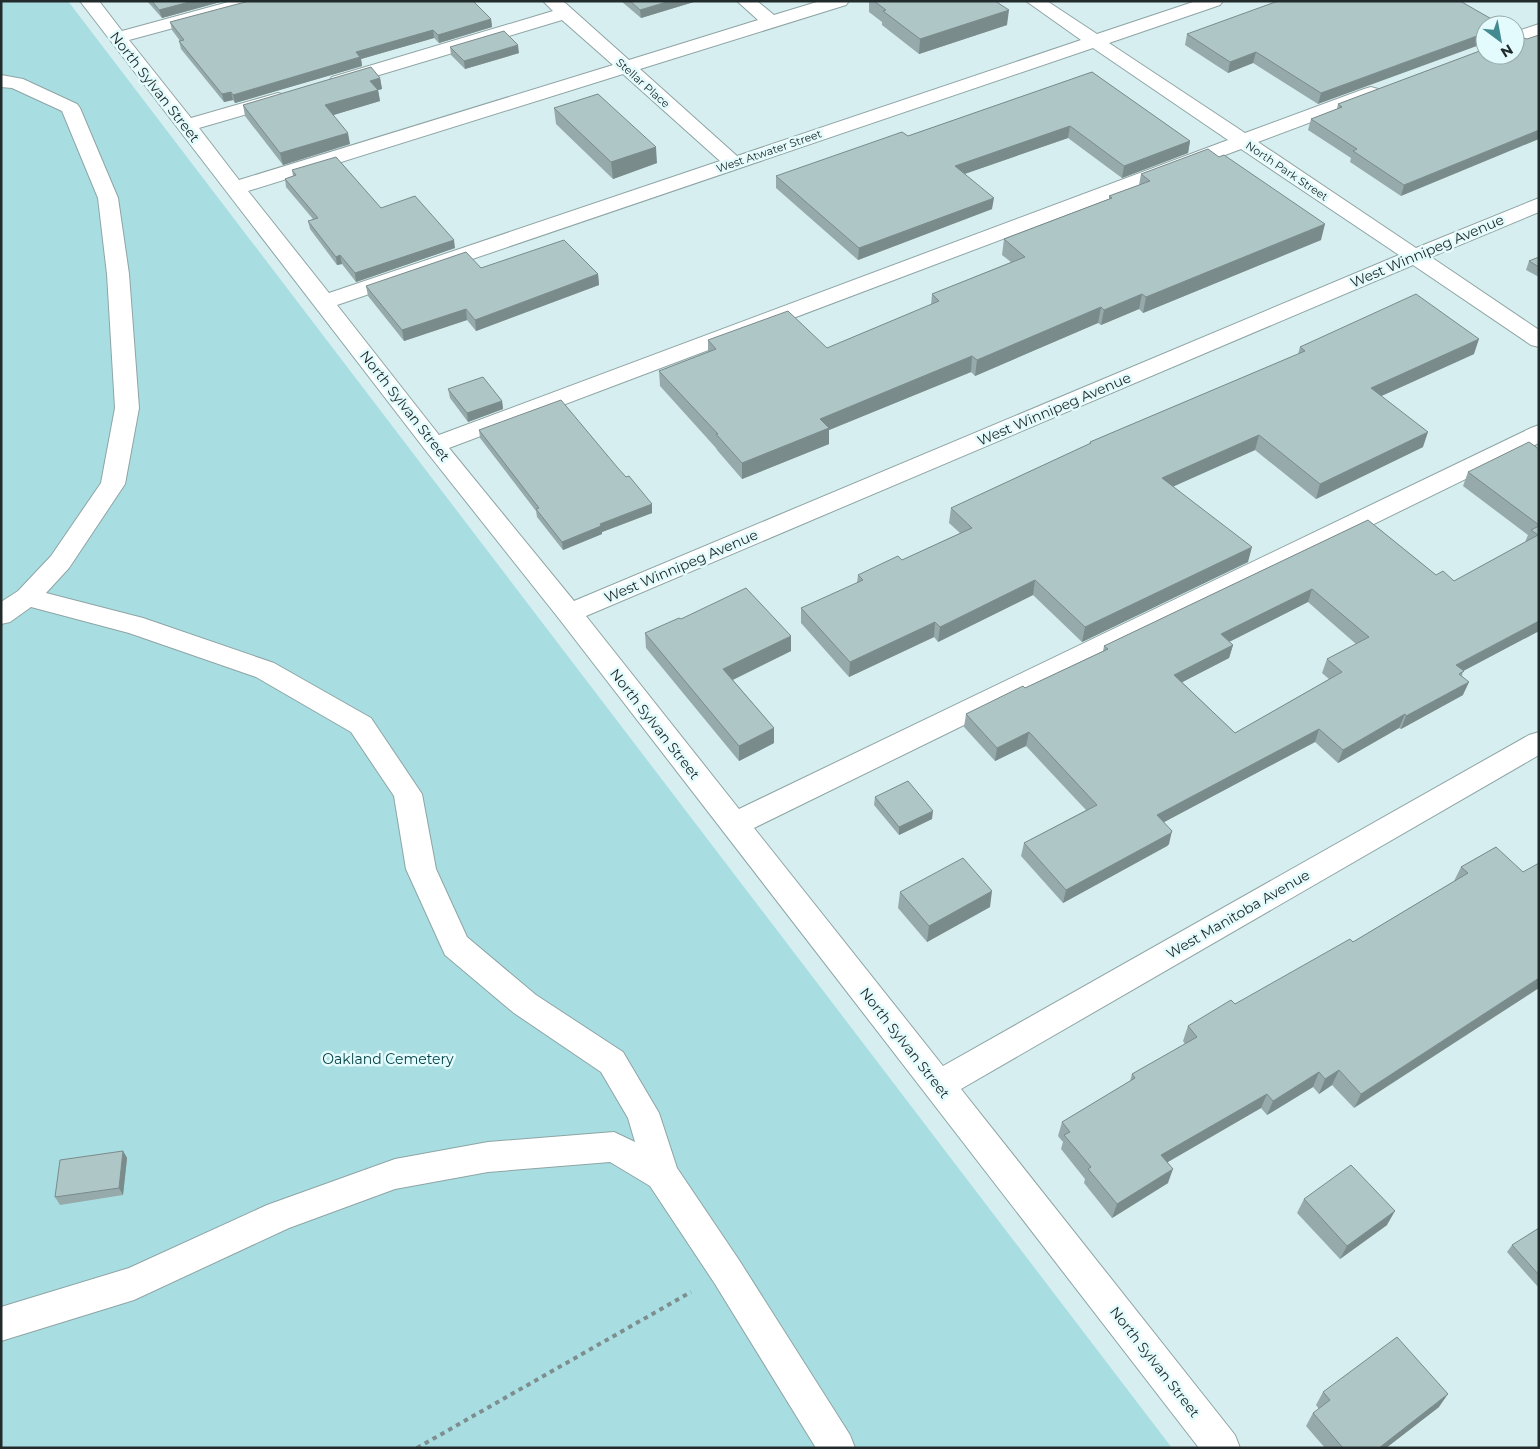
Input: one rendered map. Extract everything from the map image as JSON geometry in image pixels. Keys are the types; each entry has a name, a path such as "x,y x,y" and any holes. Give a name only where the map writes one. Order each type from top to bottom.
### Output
{"street":[{"name":"North Sylvan Street","path":"89,1 434,445 568,613 1222,1448"},
{"path":"117,38 253,1"},
{"path":"746,1 770,22"},
{"path":"235,188 840,1"},
{"name":"North Park Street","path":"1035,1 1539,340"},
{"name":"West Atwater Street","path":"324,302 1214,1"},
{"path":"326,84 558,7"},
{"name":"Stellar Place","path":"558,7 734,163"},
{"path":"1525,35 1539,30"},
{"path":"1,81 16,83 70,108 108,198 118,274 128,408 113,484 60,562 27,597 1,615"},
{"path":"434,445 1392,85"},
{"path":"186,126 298,93"},
{"name":"West Winnipeg Avenue","path":"568,613 1539,204"},
{"path":"734,826 1539,433"},
{"path":"27,597 134,625 265,670 361,725 408,794 421,869 456,946 525,1004 612,1062 643,1113 662,1175 727,1272 837,1448"},
{"name":"West Manitoba Avenue","path":"938,1085 1539,742"},
{"path":"1,1324 134,1283 279,1216 395,1174 488,1156 552,1153 614,1147 662,1175"}],"path":[{"path":"417,1448 727,1272"}],"green space":[{"name":"Oakland Cemetery","path":"1,1 68,1 1172,1448 1,1448"}],"building":[{"path":"152,1 193,1 159,10"},
{"path":"249,1 473,1 491,19 438,35 433,30 356,52 360,57 233,95 231,92 222,94 179,41 184,40 170,22"},
{"path":"630,1 670,1 640,10"},
{"path":"874,1 995,1 1009,10 920,39 883,11 886,10"},
{"path":"1278,1 1460,1 1484,15 1475,15 1475,37 1321,93 1256,52 1230,62 1187,34"},
{"path":"504,31 518,45 464,61 450,47"},
{"path":"1539,35 1539,130 1404,185 1353,151 1357,149 1311,119 1342,107 1338,104 1475,53 1475,65 1525,65 1525,38"},
{"path":"371,67 380,78 370,81 378,90 325,105 348,133 280,153 243,105"},
{"path":"1092,72 1190,141 1124,166 1070,126 955,166 994,198 859,248 776,176 902,132 908,136"},
{"path":"598,94 656,147 611,162 554,108"},
{"path":"1208,149 1219,157 1224,155 1325,224 1146,297 1142,294 1104,310 1101,307 977,360 972,356 820,419 829,428 742,463 716,434 718,434 659,371 716,349 708,340 788,311 827,348 939,301 932,294 1025,257 1004,239 1112,198 1109,196 1150,181 1141,174"},
{"path":"336,157 381,208 415,196 454,240 355,273 340,255 336,257 308,221 318,218 285,179 296,175 292,170"},
{"path":"564,240 598,274 475,320 466,309 402,330 366,286 466,252 481,268"},
{"path":"1539,257 1539,267 1529,261"},
{"path":"1416,294 1479,339 1371,388 1428,432 1320,484 1259,435 1162,478 1252,547 1085,627 1035,580 940,627 935,622 850,662 801,608 863,580 858,575 898,556 902,560 972,528 951,508 1090,442 1305,351 1300,347"},
{"path":"483,377 502,401 467,413 448,389"},
{"path":"561,400 617,467 626,477 629,476 652,504 600,524 601,526 562,542 536,509 539,508 479,430"},
{"path":"1529,442 1539,449 1539,525 1468,472"},
{"path":"1368,520 1436,575 1443,571 1454,581 1538,535 1531,530 1539,526 1539,621 1456,665 1464,671 1459,674 1469,682 1406,716 1405,714 1343,750 1319,729 1157,815 1172,831 1171,833 1066,890 1024,843 1097,805 1029,732 997,748 966,714 1023,686 1025,688 1108,649 1104,646","holes":["1312,589 1369,637 1327,659 1342,672 1235,733 1174,675 1233,645 1221,634"]},
{"path":"746,588 791,636 723,669 774,728 739,746 645,633 679,618 681,619"},
{"path":"908,781 933,811 899,827 875,797"},
{"path":"1496,847 1523,872 1539,863 1539,978 1361,1094 1339,1070 1325,1079 1319,1072 1273,1101 1267,1094 1161,1155 1173,1169 1117,1204 1088,1169 1091,1167 1064,1135 1070,1132 1062,1122 1135,1078 1132,1074 1197,1037 1188,1026 1231,1000 1235,1004 1350,939 1353,942 1468,873 1461,867"},
{"path":"963,858 992,891 929,926 900,892"},
{"path":"123,1151 119,1188 55,1197 60,1160"},
{"path":"1351,1165 1395,1211 1347,1246 1304,1199"},
{"path":"1539,1228 1539,1275 1512,1245"},
{"path":"1397,1337 1448,1394 1379,1448 1343,1448 1313,1413 1330,1400 1323,1392"}]}
